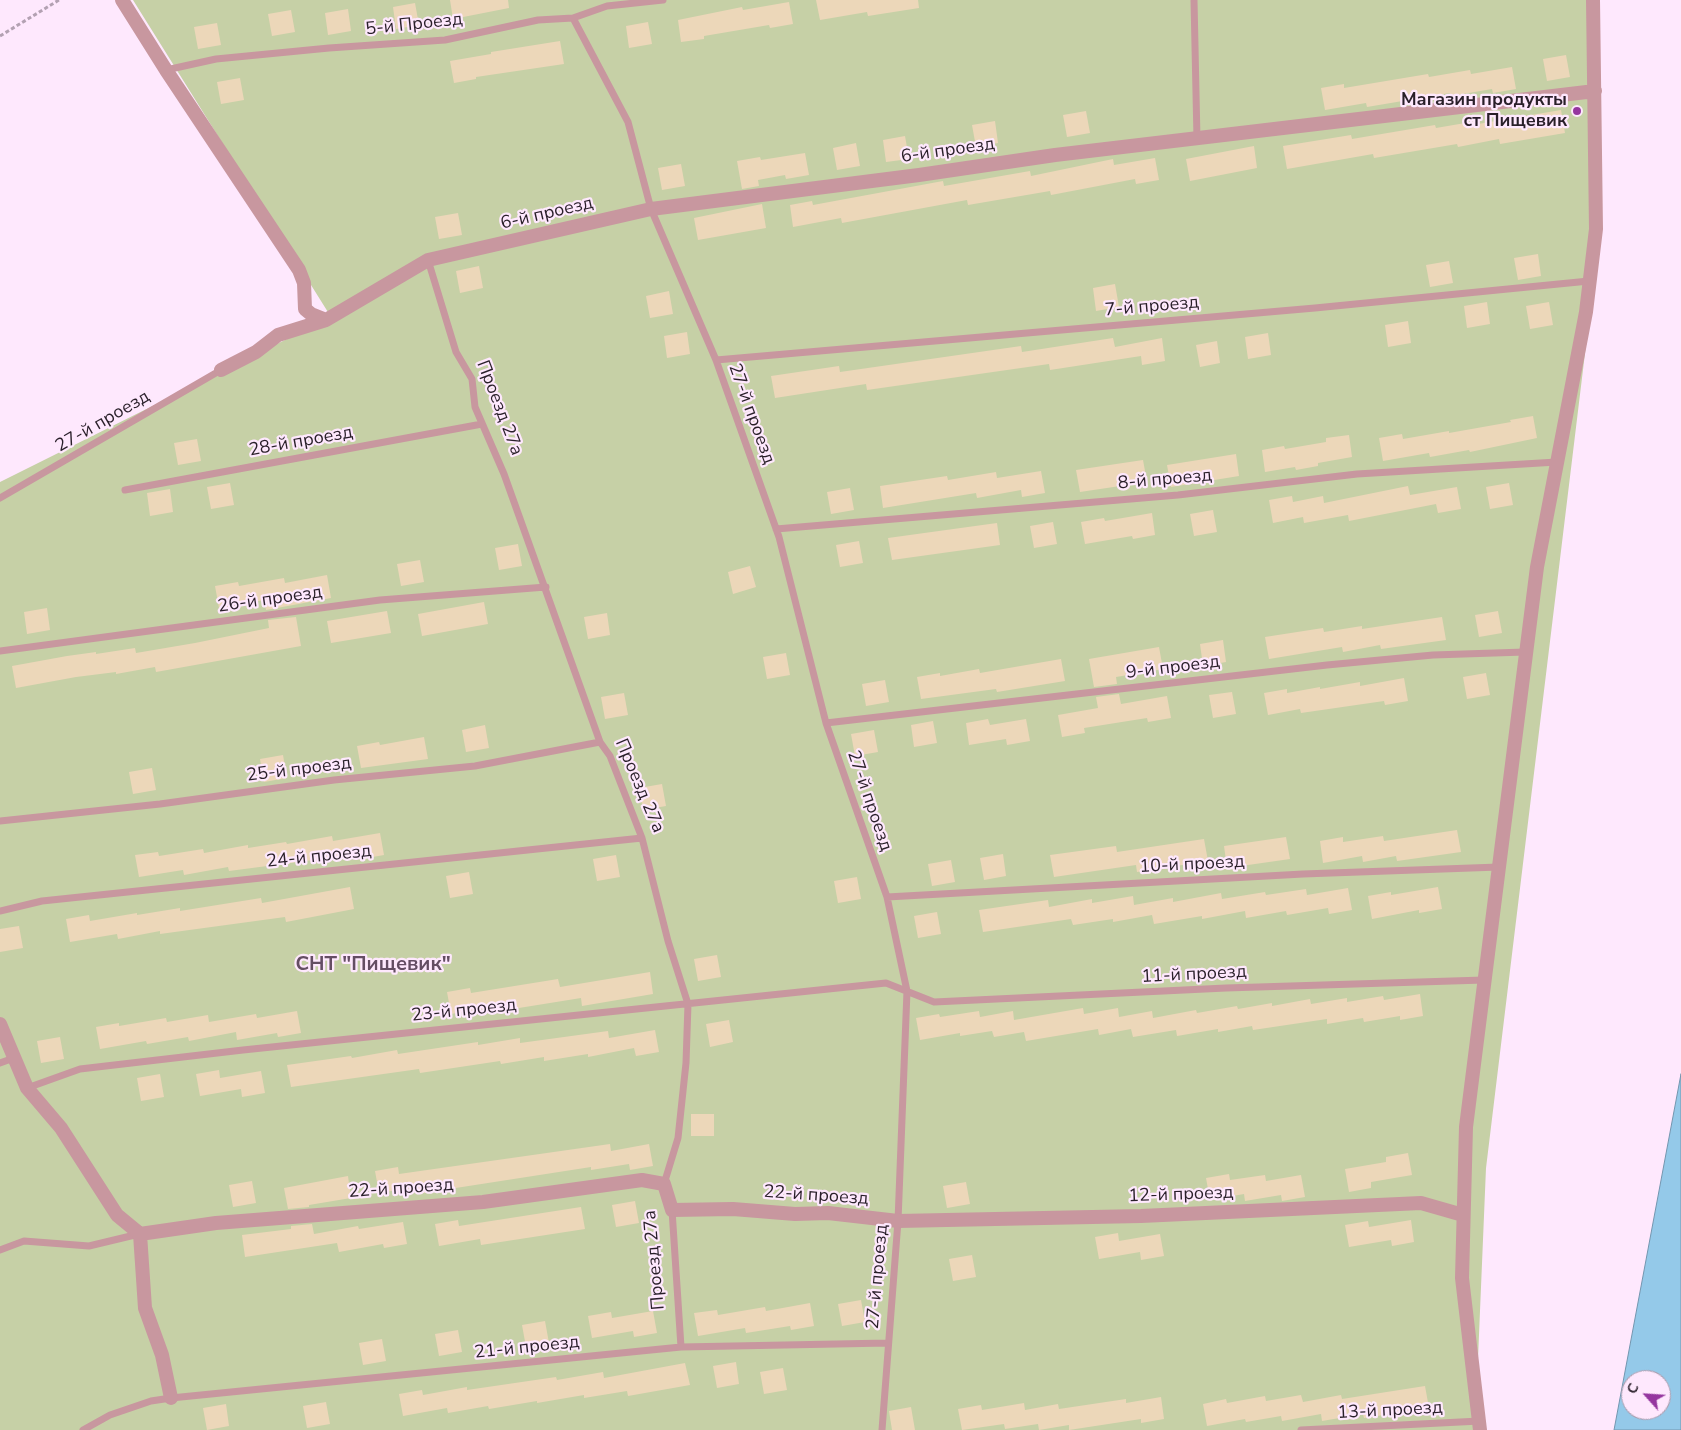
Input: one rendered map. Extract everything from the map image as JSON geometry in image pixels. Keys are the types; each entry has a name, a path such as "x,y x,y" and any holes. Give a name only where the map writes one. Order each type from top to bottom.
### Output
{"street":[{"path":"122,0 166,70 299,270 304,283 305,309 290,331"},
{"path":"1482,1427 1462,1278 1466,1126 1537,567 1558,462 1590,281 1596,229 1593,0"},
{"name":"6-й проезд","path":"221,370 256,352 278,335 326,320 428,260 651,209 919,175 1054,155 1197,140 1595,91"},
{"path":"305,309 311,314 326,320"},
{"path":"0,1024 27,1088 61,1128 117,1215 140,1234 145,1308 162,1355 171,1398"},
{"name":"22-й проезд","path":"140,1234 216,1223 483,1202 642,1180 664,1184"},
{"name":"Проезд 27а","path":"664,1184 672,1210"},
{"name":"12-й проезд","path":"898,1221 1141,1216 1421,1203 1463,1215"},
{"name":"22-й проезд","path":"672,1210 733,1209 795,1214 828,1213 898,1221"}],"lane":[{"name":"5-й Проезд","path":"166,70 216,59 445,40 538,20 573,18 607,6 662,0"},
{"path":"1194,0 1197,140"},
{"name":"27-й проезд","path":"573,18 628,122 651,209 716,360 776,529 826,723 887,897 906,991 898,1221 882,1430"},
{"name":"Проезд 27а","path":"428,260 456,352 472,379 475,408 504,474 600,742 610,756 642,838 668,941 688,1004 686,1063 678,1138 664,1184"},
{"name":"7-й проезд","path":"716,360 1590,281"},
{"name":"27-й проезд","path":"0,498 221,370"},
{"name":"28-й проезд","path":"125,490 482,424"},
{"name":"8-й проезд","path":"776,529 1178,495 1357,474 1558,462"},
{"name":"26-й проезд","path":"0,651 380,600 546,587"},
{"name":"9-й проезд","path":"826,723 1327,665 1433,655 1525,652"},
{"name":"25-й проезд","path":"0,821 160,804 334,780 475,766 600,742"},
{"name":"24-й проезд","path":"0,911 42,901 642,838"},
{"name":"10-й проезд","path":"887,897 1302,874 1499,868"},
{"name":"11-й проезд","path":"906,991 934,1002 1226,988 1484,980"},
{"name":"23-й проезд","path":"27,1088 80,1069 281,1046 886,983 906,991"},
{"path":"0,1063 11,1059 15,1063"},
{"name":"Проезд 27а","path":"672,1210 681,1348"},
{"path":"0,1250 24,1241 89,1246 140,1234"},
{"name":"21-й проезд","path":"83,1430 110,1415 151,1401 171,1398 681,1348 888,1343"},
{"name":"13-й проезд","path":"1301,1430 1482,1427"}],"path":[{"path":"0,36 59,0"}],"green space":[{"path":"133,0 1598,0 1599,238 1486,1168 1475,1430 0,1430 0,482 331,317"}],"water":[{"path":"1681,1074 1681,1430 1614,1430 1621,1393 1621,1420 1671,1420 1671,1370 1625,1370"}],"building":[{"path":"450,0 508,0 509,8 453,19"},
{"path":"816,0 918,0 919,8 868,16 867,12 820,20"},
{"path":"789,2 793,24 770,28 769,25 704,36 704,39 681,42 678,20 742,7 743,10"},
{"path":"415,3 419,25 396,29 393,7"},
{"path":"348,9 351,31 328,35 325,13"},
{"path":"291,10 295,32 272,36 268,14"},
{"path":"648,22 652,44 629,48 626,26"},
{"path":"217,23 221,45 198,49 194,27"},
{"path":"560,41 564,64 476,77 476,79 454,83 450,61 491,54 491,52"},
{"path":"1566,55 1570,77 1547,81 1543,59"},
{"path":"1512,67 1516,89 1493,93 1492,89 1451,96 1450,93 1367,107 1366,103 1325,110 1321,88 1344,84 1344,88 1428,74 1429,77 1470,70 1471,74"},
{"path":"240,78 244,100 221,104 217,82"},
{"path":"1561,110 1565,133 1500,144 1499,139 1458,147 1457,144 1374,158 1373,154 1287,169 1283,146 1351,135 1352,139 1435,125 1436,128 1477,121 1478,124"},
{"path":"1086,111 1090,133 1067,137 1063,115"},
{"path":"995,121 998,143 976,147 972,125"},
{"path":"905,136 909,159 886,162 883,140"},
{"path":"856,143 860,166 837,170 833,148"},
{"path":"1254,146 1257,168 1190,181 1186,159"},
{"path":"805,153 809,175 786,179 785,175 758,180 759,186 742,189 737,161 760,157 761,160"},
{"path":"1155,158 1159,180 1136,184 1135,179 1051,195 1050,191 968,205 967,200 842,223 841,218 793,227 790,205 812,201 813,205 943,181 944,186 1030,171 1031,176 1113,159 1114,165"},
{"path":"681,164 685,186 662,190 658,168"},
{"path":"762,204 766,228 698,240 694,218"},
{"path":"458,213 462,235 439,239 435,217"},
{"path":"1538,254 1541,276 1518,280 1514,258"},
{"path":"1449,261 1453,283 1430,287 1426,265"},
{"path":"479,266 483,288 460,293 456,271"},
{"path":"1115,284 1119,307 1096,311 1093,288"},
{"path":"669,291 673,314 650,318 646,296"},
{"path":"1487,302 1490,324 1467,328 1464,306"},
{"path":"1549,302 1553,325 1530,329 1526,306"},
{"path":"1408,321 1411,343 1388,347 1385,325"},
{"path":"687,332 690,354 667,358 664,336"},
{"path":"1268,333 1271,355 1248,359 1245,337"},
{"path":"1113,338 1115,347 1162,338 1165,361 1142,365 1141,356 1050,370 1049,364 867,390 866,384 775,398 771,376 839,366 840,372 1021,346 1022,352"},
{"path":"1217,341 1220,363 1200,367 1196,345"},
{"path":"1533,416 1537,438 1470,452 1469,450 1430,457 1429,453 1383,461 1379,438 1402,434 1403,439 1449,431 1449,433 1511,422 1510,420"},
{"path":"1349,435 1352,457 1318,463 1318,466 1296,470 1295,467 1265,472 1262,450 1284,446 1285,449 1326,442 1326,438"},
{"path":"197,439 201,461 178,465 174,443"},
{"path":"1236,454 1239,476 1171,487 1167,465"},
{"path":"1143,460 1147,482 1080,492 1076,470"},
{"path":"1041,471 1045,493 1022,497 1021,490 977,498 976,493 883,508 880,486 947,476 948,480 996,472 997,478"},
{"path":"230,483 234,505 211,509 207,487"},
{"path":"1509,483 1513,505 1490,509 1486,487"},
{"path":"1408,486 1410,495 1457,487 1461,509 1438,513 1436,504 1349,521 1348,515 1304,523 1303,517 1273,523 1269,500 1292,496 1293,502 1323,496 1324,503"},
{"path":"850,488 854,510 831,514 827,492"},
{"path":"170,489 173,512 150,516 147,493"},
{"path":"1213,510 1217,532 1194,536 1190,514"},
{"path":"1152,513 1155,535 1133,539 1132,536 1085,544 1081,522 1104,518 1105,521"},
{"path":"1053,522 1057,544 1034,548 1030,526"},
{"path":"997,523 1000,545 892,560 888,538"},
{"path":"859,541 863,563 840,567 836,545"},
{"path":"518,544 522,566 499,570 495,548"},
{"path":"420,560 424,582 401,586 397,564"},
{"path":"750,566 756,587 733,594 728,572"},
{"path":"327,575 331,598 266,610 264,600 219,608 215,586 238,582 239,586 284,578 285,583"},
{"path":"484,602 488,624 422,636 418,614"},
{"path":"47,608 50,630 27,634 24,612"},
{"path":"387,611 391,633 331,643 327,621"},
{"path":"1498,611 1502,633 1479,637 1475,615"},
{"path":"607,613 610,635 588,639 584,617"},
{"path":"296,617 301,646 156,672 155,667 116,674 116,672 76,677 16,688 12,666 96,652 96,654 135,648 136,653 195,643 269,628 268,620"},
{"path":"1442,617 1446,640 1381,649 1380,645 1343,652 1342,647 1269,659 1265,637 1323,628 1324,632 1362,626 1362,629"},
{"path":"1223,640 1226,662 1203,666 1200,644"},
{"path":"1159,647 1163,669 1116,677 1117,684 1094,687 1089,659"},
{"path":"786,653 790,675 767,679 763,657"},
{"path":"1061,659 1065,681 997,692 996,689 921,699 917,677 940,673 940,676 979,669 980,673"},
{"path":"1486,673 1490,695 1467,699 1463,677"},
{"path":"1404,678 1408,701 1385,705 1384,701 1301,713 1300,709 1268,715 1264,693 1287,689 1287,693 1360,682 1360,686"},
{"path":"885,680 889,702 866,706 862,684"},
{"path":"1232,692 1236,714 1213,718 1209,695"},
{"path":"624,693 628,715 605,719 601,697"},
{"path":"1119,694 1121,704 1167,696 1171,718 1148,722 1147,718 1084,728 1085,733 1062,737 1058,715 1098,708 1096,697"},
{"path":"988,719 990,725 1026,719 1030,741 1007,745 1006,739 969,745 966,723"},
{"path":"933,721 937,743 914,747 911,725"},
{"path":"485,725 489,748 466,752 462,730"},
{"path":"874,730 878,752 855,756 851,734"},
{"path":"424,737 428,759 361,768 357,746 379,742 380,745"},
{"path":"283,755 287,778 264,782 260,759"},
{"path":"152,768 156,790 133,794 129,772"},
{"path":"662,784 666,806 643,810 639,788"},
{"path":"1457,830 1461,852 1397,861 1396,856 1363,862 1362,856 1323,863 1320,841 1343,837 1343,842 1383,836 1384,841"},
{"path":"380,833 384,855 361,859 360,854 313,863 313,860 229,871 228,867 184,875 183,870 139,877 135,855 158,852 159,856 203,849 204,853 248,845 248,848 286,842 287,844 332,836 333,841"},
{"path":"1286,837 1290,859 1227,868 1224,846"},
{"path":"1204,839 1208,861 1137,872 1136,865 1054,877 1050,855 1116,846 1117,852"},
{"path":"1003,854 1006,876 984,880 980,858"},
{"path":"616,855 620,877 597,881 593,859"},
{"path":"951,860 955,882 932,886 928,864"},
{"path":"469,872 473,894 450,898 446,876"},
{"path":"857,877 861,899 838,903 834,881"},
{"path":"350,887 354,909 286,922 285,917 160,934 160,931 118,939 117,934 70,942 66,919 89,915 90,921 180,908 180,911 261,898 262,903"},
{"path":"1438,887 1442,909 1419,913 1419,910 1372,919 1368,896 1391,892 1391,895"},
{"path":"1348,888 1352,910 1329,914 1328,908 1287,915 1286,911 1246,918 1245,911 1202,919 1202,916 1154,924 1152,915 1113,922 1113,919 1073,925 1071,919 983,932 979,910 1048,900 1049,907 1092,899 1092,903 1133,896 1134,905 1173,898 1173,902 1221,893 1222,899 1265,892 1266,895 1306,889 1307,895"},
{"path":"937,912 941,934 918,938 914,916"},
{"path":"19,926 23,948 0,952 0,929"},
{"path":"717,955 721,977 698,981 694,959"},
{"path":"650,972 653,994 582,1006 581,998 494,1012 493,1007 451,1014 447,992 470,988 471,993 558,979 560,987"},
{"path":"1420,994 1423,1016 1400,1020 1400,1016 1364,1022 1363,1018 1327,1024 1327,1019 1253,1030 1252,1026 1218,1032 1218,1029 1177,1036 1176,1030 1133,1037 1131,1029 1099,1035 1098,1029 1026,1041 1024,1032 994,1037 992,1031 960,1036 960,1033 920,1040 916,1018 939,1014 940,1017 979,1011 980,1017 1013,1011 1014,1020 1083,1008 1084,1014 1118,1008 1119,1017 1152,1011 1153,1018 1196,1010 1197,1013 1237,1006 1238,1009 1272,1003 1272,1006 1310,999 1311,1004 1347,998 1347,1002 1383,996 1384,1000"},
{"path":"297,1011 301,1033 278,1037 277,1033 237,1040 236,1032 189,1041 188,1037 147,1044 146,1041 100,1049 96,1027 119,1023 119,1026 166,1018 167,1022 208,1015 209,1022 256,1014 257,1018"},
{"path":"729,1020 733,1042 710,1047 706,1024"},
{"path":"655,1030 659,1052 636,1056 634,1048 588,1057 588,1054 544,1061 544,1057 501,1064 500,1061 420,1073 419,1069 291,1087 287,1065 351,1056 352,1058 397,1050 398,1054 520,1038 520,1043 608,1031 609,1038"},
{"path":"60,1037 64,1059 41,1063 37,1041"},
{"path":"219,1070 220,1078 261,1071 265,1093 242,1097 241,1089 200,1096 196,1074"},
{"path":"160,1074 164,1097 141,1101 137,1078"},
{"path":"691,1114 714,1114 714,1136 691,1136"},
{"path":"610,1144 611,1151 649,1144 653,1166 630,1170 629,1164 591,1170 591,1167 417,1194 416,1187 379,1193 375,1171 398,1167 399,1174"},
{"path":"1408,1153 1412,1175 1371,1182 1371,1188 1349,1192 1345,1169 1386,1162 1386,1157"},
{"path":"1229,1174 1230,1180 1265,1175 1266,1181 1301,1175 1305,1197 1282,1201 1281,1195 1245,1201 1244,1194 1210,1200 1206,1178"},
{"path":"348,1176 351,1198 309,1205 309,1207 288,1209 284,1188"},
{"path":"252,1181 256,1203 233,1207 229,1185"},
{"path":"966,1182 970,1204 947,1208 943,1186"},
{"path":"635,1201 639,1223 616,1227 612,1205"},
{"path":"581,1207 585,1229 481,1245 480,1239 439,1246 435,1224 458,1220 459,1226"},
{"path":"1411,1220 1414,1242 1392,1246 1391,1240 1349,1247 1345,1225 1368,1221 1369,1227"},
{"path":"403,1222 407,1244 384,1248 383,1244 339,1252 337,1243 245,1257 242,1235 291,1229 291,1226 312,1224 314,1234 358,1226 359,1229"},
{"path":"1118,1233 1119,1241 1160,1234 1164,1256 1141,1260 1140,1252 1099,1259 1095,1237"},
{"path":"972,1255 976,1277 953,1281 949,1259"},
{"path":"861,1300 865,1322 842,1326 838,1304"},
{"path":"810,1303 814,1326 791,1330 790,1326 746,1333 745,1328 698,1336 694,1313 717,1310 718,1315 765,1307 766,1311"},
{"path":"653,1311 657,1333 634,1337 633,1331 592,1338 588,1316 611,1312 612,1318"},
{"path":"545,1321 549,1343 526,1347 522,1325"},
{"path":"458,1330 462,1352 439,1356 435,1334"},
{"path":"382,1339 386,1361 363,1365 359,1343"},
{"path":"736,1362 739,1384 717,1388 713,1366"},
{"path":"685,1363 690,1385 628,1396 627,1391 584,1398 584,1395 537,1403 537,1401 489,1409 488,1406 448,1413 447,1408 403,1416 399,1394 422,1390 423,1395 467,1387 467,1390 556,1377 557,1380 603,1372 604,1378"},
{"path":"783,1368 787,1390 764,1394 760,1372"},
{"path":"1425,1386 1429,1408 1364,1418 1363,1414 1322,1421 1321,1414 1282,1421 1281,1416 1246,1422 1245,1419 1207,1426 1203,1404 1226,1399 1227,1403 1265,1396 1266,1401 1301,1395 1303,1402 1341,1395 1342,1399"},
{"path":"1161,1397 1164,1419 1141,1423 1141,1419 1069,1430 1069,1425 1039,1430 1038,1424 1005,1429 1004,1424 962,1430 958,1409 981,1405 982,1410 1024,1403 1025,1410 1058,1404 1059,1409 1126,1399 1126,1403"},
{"path":"326,1402 330,1424 307,1428 303,1406"},
{"path":"226,1404 229,1426 207,1430 203,1408"},
{"path":"911,1407 915,1430 892,1430 889,1411"}],"place":[{"name":"Магазин продукты ст Пищевик","path":"1577,111"}],"district":[{"name":"СНТ \"Пищевик\"","path":"373,965"}]}
